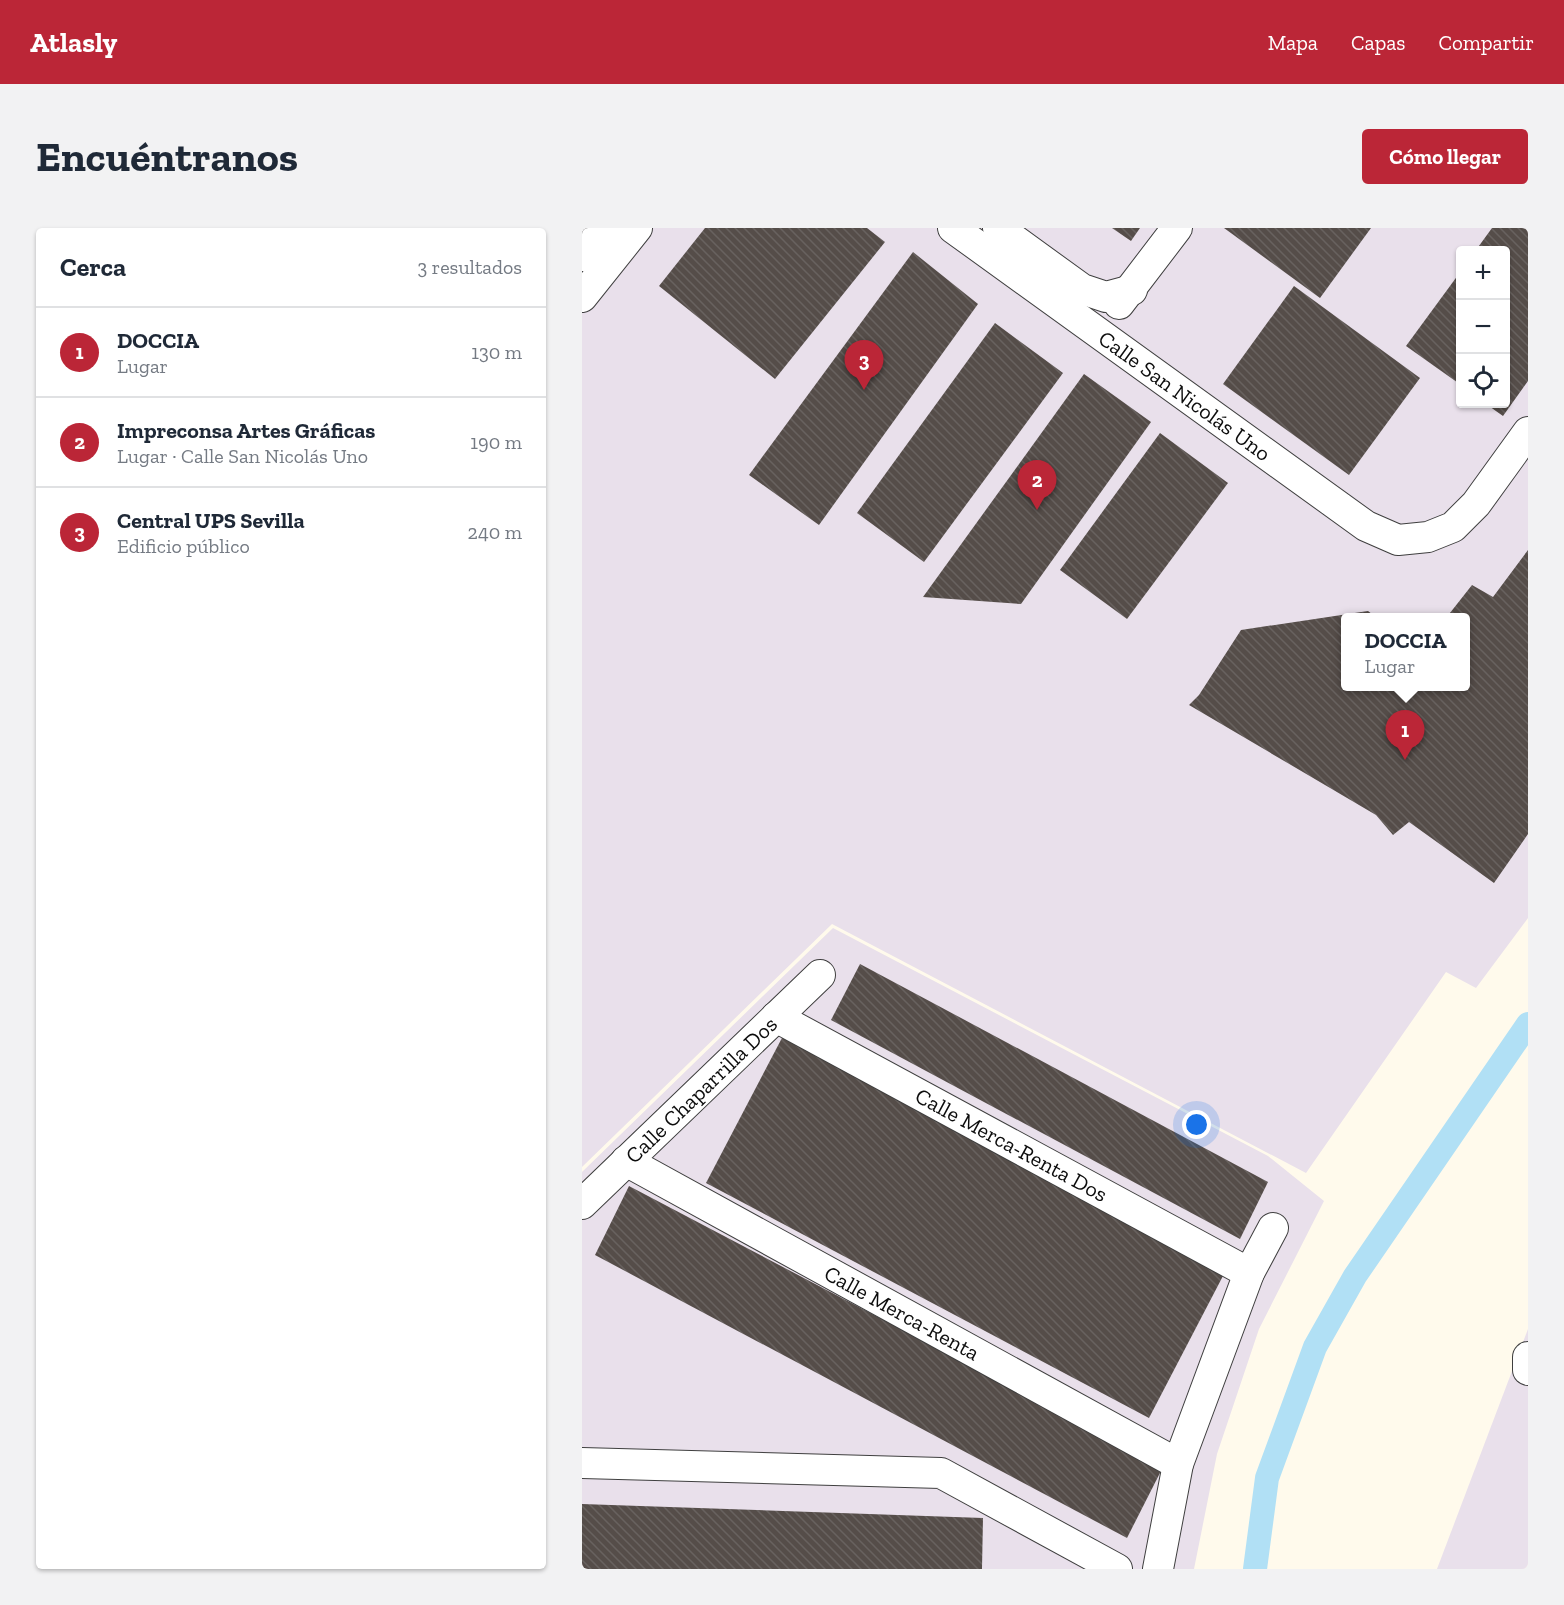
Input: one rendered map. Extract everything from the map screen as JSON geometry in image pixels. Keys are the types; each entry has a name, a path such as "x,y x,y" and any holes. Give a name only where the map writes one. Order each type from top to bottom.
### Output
{"street":[{"path":"582,256 604,228"},
{"path":"582,297 637,228"},
{"name":"Calle San Nicolás Uno","path":"953,228 1366,526 1398,540 1428,537 1453,527 1476,504 1526,441"},
{"name":"Calle San Nicolás Uno","path":"998,228 1082,289 1106,297 1132,290"},
{"path":"1062,308 1094,314 1115,308 1132,290 1177,228"},
{"name":"Calle Chaparrilla Dos","path":"582,1204 820,975"},
{"name":"Calle Merca-Renta Dos","path":"776,1017 1249,1273"},
{"name":"Calle Merca-Renta","path":"626,1161 1178,1464"},
{"path":"1158,1569 1178,1464 1249,1273 1273,1228"},
{"path":"1528,1357 1528,1370"},
{"path":"582,1463 941,1473 1117,1569"}],"shaded area":[{"path":"582,228 1528,228 1528,918 1476,988 1446,972 1306,1173 832,924 582,1167"},
{"path":"833,928 1268,1156 1324,1201 1259,1329 1217,1454 1194,1569 582,1569 582,1172"},
{"path":"1528,1329 1528,1569 1437,1569"}],"building":[{"path":"705,228 867,228 885,242 775,379 659,286"},
{"path":"1112,228 1140,228 1131,241"},
{"path":"1224,228 1371,228 1320,298"},
{"path":"1492,228 1528,228 1528,381 1510,406 1510,246 1479,246"},
{"path":"913,252 978,304 819,525 749,475"},
{"path":"1456,278 1456,381 1406,346"},
{"path":"1294,286 1420,378 1349,475 1223,384"},
{"path":"995,323 1063,373 924,562 857,513"},
{"path":"1084,374 1151,422 1021,604 923,597"},
{"path":"1492,408 1509,408 1503,416"},
{"path":"1160,433 1228,483 1127,619 1060,570"},
{"path":"1528,550 1528,834 1494,883 1409,822 1393,835 1376,815 1189,705 1199,695 1241,630 1341,615 1341,691 1470,691 1470,613 1450,613 1472,585 1493,597"},
{"path":"860,964 1268,1182 1240,1239 831,1020"},
{"path":"783,1036 1224,1274 1149,1418 706,1183"},
{"path":"629,1186 1163,1467 1127,1538 595,1255"},
{"path":"582,1504 983,1518 982,1569 582,1569"}],"waterway":[{"path":"1255,1569 1267,1478 1315,1347 1355,1276 1528,1024"}],"place":[{"name":"Central UPS Sevilla","path":"864,390"},
{"name":"Impreconsa Artes Gráficas","path":"1037,510"},
{"name":"DOCCIA","path":"1405,760"}]}
